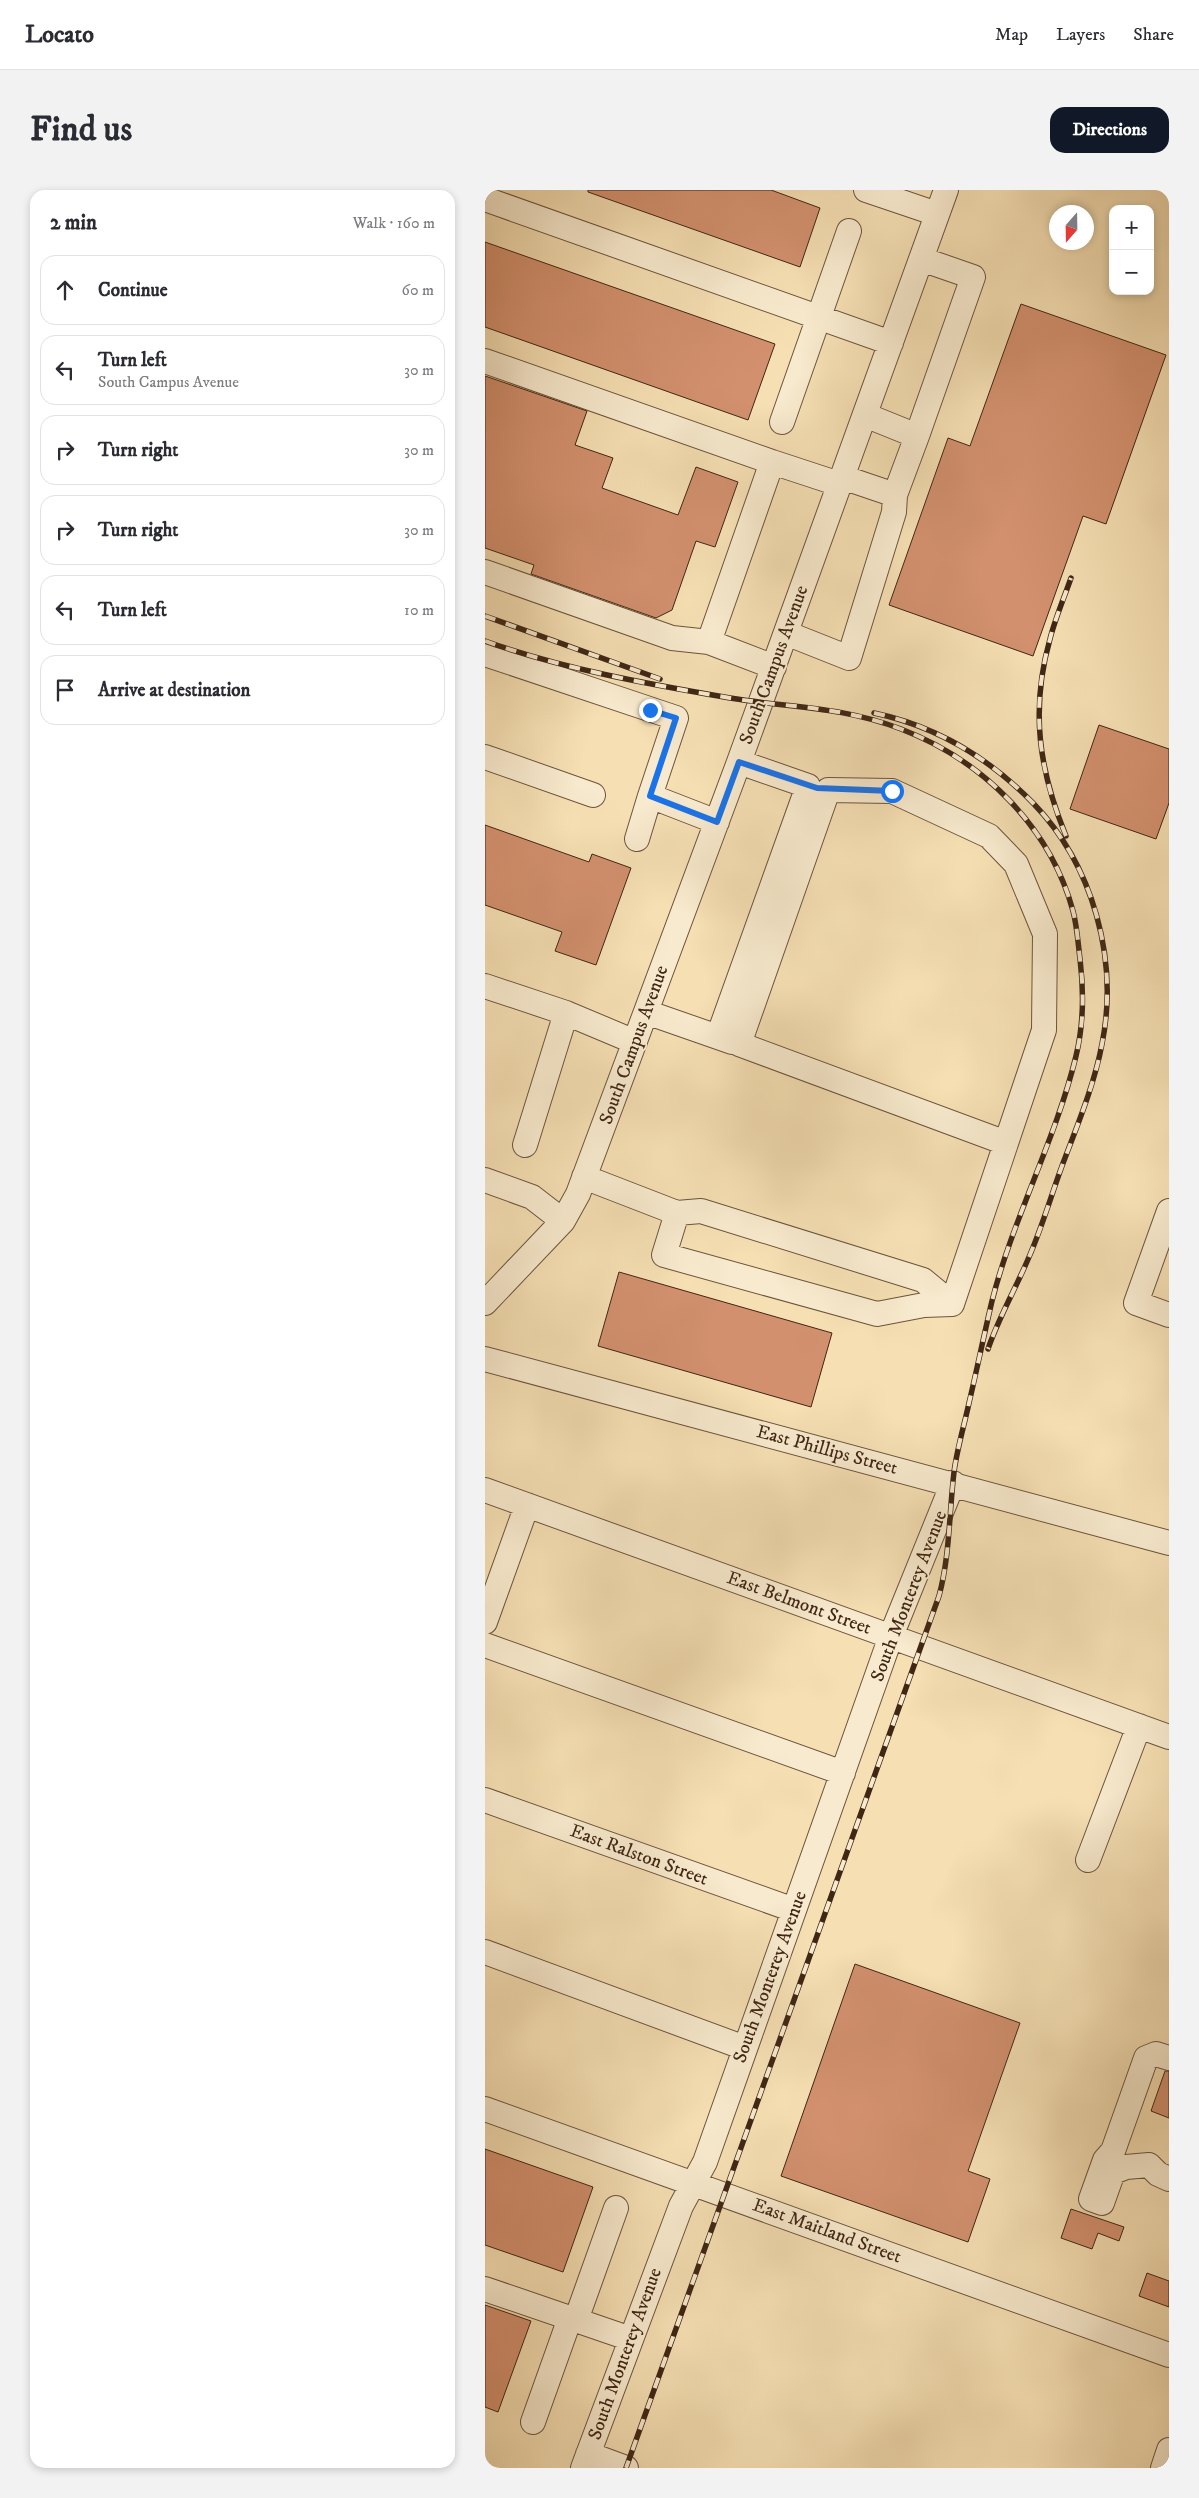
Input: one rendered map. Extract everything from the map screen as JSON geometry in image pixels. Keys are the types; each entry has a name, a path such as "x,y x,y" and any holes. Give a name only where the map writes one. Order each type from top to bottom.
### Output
{"street":[{"path":"866,190 937,214"},
{"name":"South Campus Avenue","path":"485,1303 563,1221 584,1178 774,667 946,190"},
{"path":"485,199 891,343"},
{"path":"782,422 849,231"},
{"path":"785,633 849,658 894,512 895,495 973,277 921,259"},
{"path":"485,361 772,462 895,495"},
{"path":"865,415 917,436"},
{"path":"709,642 772,462"},
{"path":"485,572 672,638 709,642 774,667"},
{"path":"485,654 676,718 637,839"},
{"path":"485,757 593,796"},
{"path":"739,762 818,788 892,791 989,836 1016,864 1045,934 1043,1030 952,1304"},
{"path":"728,1041 818,788"},
{"path":"650,796 717,822"},
{"path":"485,986 566,1013 635,1042"},
{"path":"646,1012 1006,1143"},
{"path":"525,1145 566,1013"},
{"path":"584,1178 677,1213 701,1211 923,1280 952,1304"},
{"path":"485,1180 532,1197 563,1221"},
{"path":"1169,1211 1136,1303 1169,1315"},
{"path":"677,1213 664,1255 877,1314 924,1305 952,1304"},
{"name":"East Phillips Street","path":"485,1359 953,1483 1169,1543"},
{"name":"South Monterey Avenue","path":"585,2461 681,2206 705,2162 891,1636 953,1483"},
{"name":"East Belmont Street","path":"485,1490 1169,1736"},
{"path":"485,1622 527,1505"},
{"path":"485,1645 843,1773"},
{"path":"1089,1860 1139,1726"},
{"name":"East Ralston Street","path":"485,1800 794,1910"},
{"path":"485,1952 745,2048"},
{"path":"1169,2058 1156,2054 1146,2058 1113,2151 1105,2160 1091,2200 1102,2203 1113,2172 1126,2167 1149,2165 1158,2174 1169,2178"},
{"name":"East Maitland Street","path":"485,2109 1169,2355"},
{"path":"533,2422 616,2208"},
{"path":"485,2289 631,2339"},
{"path":"1163,2468 1169,2450"},
{"path":"585,2461 626,2468"}],"building":[{"path":"588,190 771,190 820,208 800,267 588,192"},
{"path":"485,242 775,344 748,420 485,327"},
{"path":"1021,304 1166,355 1106,524 1083,516 1033,656 889,605 948,438 970,446"},
{"path":"485,376 587,411 575,445 613,458 602,488 678,515 696,467 738,482 715,547 696,541 672,610 656,618 531,574 534,565 485,548"},
{"path":"1099,725 1169,749 1169,803 1156,839 1070,809"},
{"path":"485,825 589,862 592,854 631,868 596,965 555,951 562,932 485,905"},
{"path":"619,1272 832,1333 811,1407 598,1346"},
{"path":"855,1964 1020,2023 968,2171 990,2179 968,2242 781,2176"},
{"path":"1165,2071 1169,2071 1169,2118 1151,2111"},
{"path":"485,2149 593,2187 563,2272 485,2245"},
{"path":"1071,2209 1124,2227 1119,2241 1098,2233 1092,2249 1061,2238"},
{"path":"1147,2273 1169,2281 1169,2307 1139,2296"},
{"path":"485,2305 531,2321 498,2412 485,2407"}],"railway":[{"path":"1066,836 1049,787 1040,739 1039,715 1040,690 1050,639 1071,578"},
{"path":"485,616 660,679"},
{"path":"485,641 575,668 637,681 730,698 858,716 879,721 931,742 985,778 1009,800 1030,824 1048,851 1062,880 1073,911 1083,995 1079,1044 1068,1087 1011,1239 992,1301 954,1472 949,1534 943,1581 939,1596 626,2468"},
{"path":"874,713 919,726 960,746 998,772 1033,803 1054,828 1086,884 1096,915 1103,947 1107,979 1106,1012 1102,1044 1094,1075 1085,1106 1034,1246 997,1325 988,1349"}],"route":[{"path":"650,710 676,718 650,796 717,822 739,762 817,788 828,790 892,791"}]}
